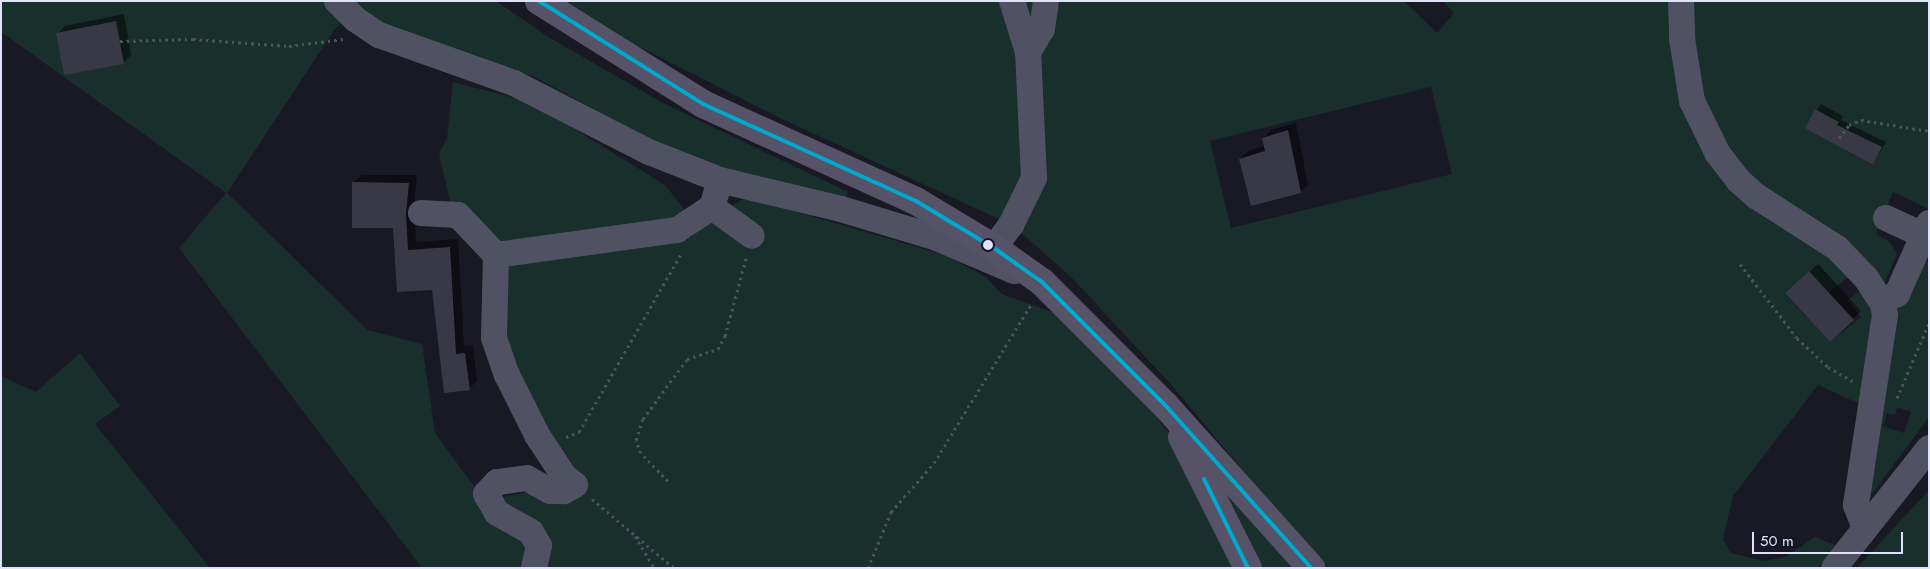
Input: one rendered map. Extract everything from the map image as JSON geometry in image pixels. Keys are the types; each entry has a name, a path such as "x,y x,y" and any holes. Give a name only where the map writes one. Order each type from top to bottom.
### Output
{"main road":[{"path":"539,1 703,104 916,201 994,248 1042,282 1165,405 1311,568"},
{"path":"1165,405 1248,568"}],"street":[{"path":"337,1 355,19 379,35 514,83 649,152 720,180 841,209 937,238 1042,282"},
{"path":"994,248 1011,224 1034,178 1028,52 1012,1"},
{"path":"1028,52 1042,29 1046,1"},
{"path":"1681,1 1682,39 1692,101 1718,154 1738,180 1756,196 1837,248 1866,278 1882,301 1886,315 1853,535"},
{"path":"496,255 677,230 712,207 720,180"},
{"path":"712,207 752,236"},
{"path":"421,213 458,216 496,255 494,338 508,375 540,439 564,476 574,485 564,491 550,491 527,478 497,482 486,494 497,513 531,532 538,546 534,568"},
{"path":"1882,301 1897,294 1927,232 1886,218"},
{"path":"1834,568 1853,535 1929,448"}],"path":[{"path":"120,41 193,38 288,46 379,35"},
{"path":"1839,138 1849,126 1861,120 1929,131"},
{"path":"540,439 579,432 682,251 686,224"},
{"path":"668,481 641,452 636,440 643,419 687,359 718,349 725,336 752,236"},
{"path":"1740,264 1797,338 1828,367 1855,382 1873,399 1882,413 1894,405 1929,323"},
{"path":"868,568 891,512 934,463 1020,327 1042,282"},
{"path":"574,485 674,568"},
{"path":"633,533 654,568"}],"green space":[{"path":"1,1 496,1 550,38 663,103 848,192 844,203 813,191 682,156 532,76 442,50 356,10 335,29 227,193 368,330 422,344 435,433 487,504 503,497 554,486 514,378 499,285 511,260 692,237 694,230 746,197 948,256 987,278 1002,294 1054,313 1131,380 1188,462 1244,568 422,568 179,248 226,193 1,32"},
{"path":"563,1 1009,1 1025,53 1026,193 1005,222 782,119 626,40"},
{"path":"1016,1 1404,1 1437,33 1454,13 1443,1 1674,1 1687,111 1796,232 1851,275 1829,292 1809,271 1785,294 1830,342 1861,317 1848,300 1864,288 1875,303 1864,406 1818,385 1733,496 1723,539 1731,553 1763,561 1785,557 1815,537 1835,545 1818,568 1324,568 1174,388 1074,280 1015,227 1038,199","holes":["1431,87 1452,174 1231,228 1210,141"]},
{"path":"1688,1 1929,1 1929,209 1893,192 1876,234 1890,242 1897,254 1884,284 1739,166 1698,102","holes":["1815,109 1839,121 1829,140 1805,128","1854,134 1882,147 1873,165 1846,151"]},
{"path":"453,82 522,100 552,115 665,185 690,216 495,245 452,209 439,154 447,138"},
{"path":"1928,261 1929,417 1863,506 1894,316 1916,262","holes":["1897,407 1911,412 1904,433 1883,426 1887,413 1895,415"]},
{"path":"80,353 120,406 95,424 210,568 1,568 1,376 36,392"},
{"path":"1216,476 1297,568 1259,568"},
{"path":"1929,490 1929,568 1857,568"}],"building":[{"path":"116,21 124,64 64,75 56,33"},
{"path":"1815,109 1839,122 1837,125 1882,147 1873,165 1805,128"},
{"path":"1288,130 1301,193 1251,206 1239,159 1265,151 1262,138"},
{"path":"352,182 409,183 406,213 408,250 450,247 456,354 465,353 470,390 444,393 432,290 397,292 393,228 352,228"},
{"path":"1809,271 1854,320 1830,342 1785,293"}],"transit line":[{"path":"539,1 703,104 916,201 994,248 1042,282 1165,405 1311,568"},
{"path":"1204,479 1248,568"}]}
